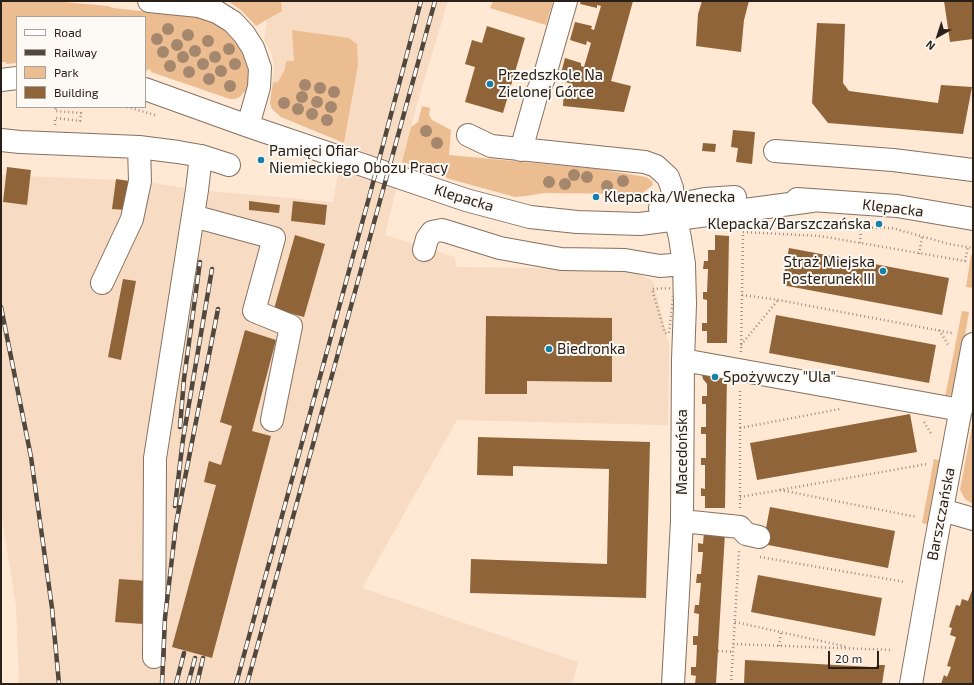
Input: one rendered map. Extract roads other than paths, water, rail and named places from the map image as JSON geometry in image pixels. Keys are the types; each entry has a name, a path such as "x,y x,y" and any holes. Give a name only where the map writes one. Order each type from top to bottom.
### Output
{"street":[{"path":"149,1 199,6 217,12 233,22 244,34 253,48 260,68 259,87 248,126"},
{"path":"521,150 544,78 566,1"},
{"path":"1,80 16,78"},
{"name":"Klepacka","path":"146,89 248,126 466,200 530,217 594,223 607,222 640,224 675,212 734,211 812,201 897,206 973,220"},
{"name":"Macedońska","path":"468,135 491,146 644,162 656,166 668,177 672,188 684,264 685,304 683,360 682,521 673,684"},
{"path":"1,140 139,147 201,156 230,165"},
{"path":"102,282 132,219 140,181 139,147"},
{"path":"775,151 893,160 973,170"},
{"path":"154,657 155,458 201,156"},
{"path":"193,216 274,238 254,312 291,326 272,420"},
{"path":"424,250 427,239 432,232 442,230 500,248 561,259 625,260 660,266 684,264"},
{"name":"Barszczańska","path":"911,684 973,344"},
{"path":"683,360 961,410"},
{"path":"942,510 973,519"},
{"path":"682,521 740,527 756,547"}],"railway":[{"path":"236,684 370,194 421,1"},
{"path":"247,684 435,1"},
{"path":"180,427 184,379 200,262"},
{"path":"175,506 183,439 212,269"},
{"path":"1,307 31,457 52,608 59,684"},
{"path":"162,684 165,618 176,524 218,309"},
{"path":"176,684 184,653"},
{"path":"188,684 195,658"},
{"path":"197,684 203,658"}],"place":[{"name":"Przedszkole Na Zielonej Górce","path":"490,84"},
{"name":"Pamięci Ofiar Niemieckiego Obozu Pracy","path":"261,160"},
{"name":"Klepacka/Wenecka","path":"596,197"},
{"name":"Klepacka/Barszczańska","path":"879,224"},
{"name":"Straż Miejska Posterunek III","path":"883,271"},
{"name":"Biedronka","path":"549,349"},
{"name":"Spożywczy \"Ula\"","path":"715,377"}]}
